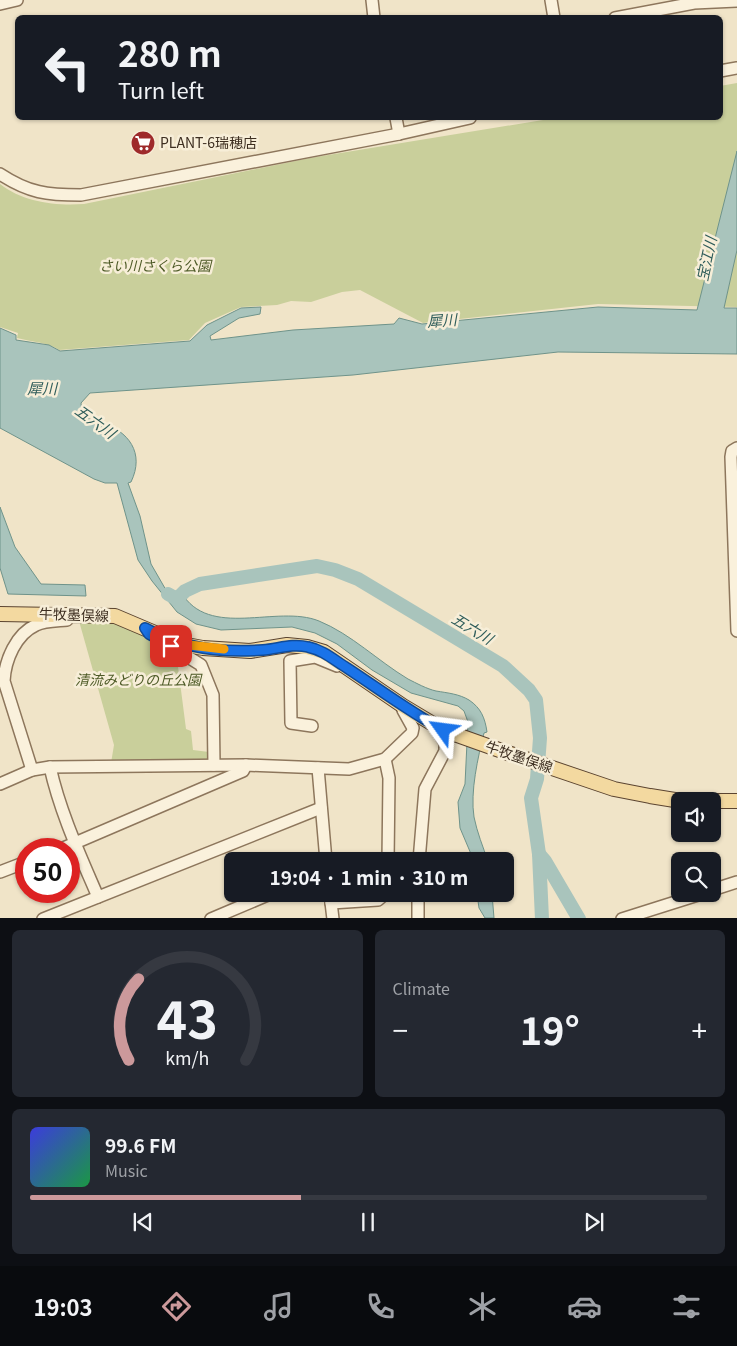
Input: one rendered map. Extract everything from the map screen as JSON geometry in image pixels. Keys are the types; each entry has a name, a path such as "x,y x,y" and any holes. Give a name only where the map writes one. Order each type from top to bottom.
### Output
{"main road":[{"name":"牛牧墨俣線","path":"0,614 104,615 130,620 181,644 203,648 250,651 287,646 307,646 324,652 438,728 550,768 614,788 681,801 737,801"}],"street":[{"path":"0,4 17,0"},
{"path":"372,0 374,15"},
{"path":"551,0 554,15"},
{"path":"632,15 694,4 737,1"},
{"path":"723,70 737,68"},
{"path":"396,120 400,134"},
{"path":"0,174 17,184 48,195 81,195 400,134 461,120"},
{"path":"737,448 732,451 731,457 735,528 737,631"},
{"path":"32,770 4,681 5,667 10,654 25,632 37,624 104,615"},
{"path":"145,628 149,634 200,665 213,695 214,765"},
{"path":"312,726 291,723 290,660 315,657 337,666 339,663"},
{"path":"0,784 32,770 50,767 246,765 349,769 385,759 412,733 413,728 403,710 403,706"},
{"path":"420,852 425,789 445,751 445,743 438,728"},
{"path":"385,759 389,778 388,852"},
{"path":"80,841 243,771 246,765"},
{"path":"50,767 73,838"},
{"path":"318,768 325,852"},
{"path":"43,918 321,808"},
{"path":"80,855 98,897"},
{"path":"0,872 15,866"},
{"path":"721,887 737,882"},
{"path":"210,918 250,902"},
{"path":"331,902 333,918"},
{"path":"418,902 418,918"},
{"path":"622,918 675,902"}],"green space":[{"name":"さい川さくら公園","path":"737,83 737,307 598,304 423,323 360,290 342,292 311,302 291,301 277,305 241,307 205,323 189,340 59,350 44,344 17,338 18,333 0,327 0,184 19,195 40,202 84,204 310,158 543,120 723,120 723,85"},
{"name":"清流みどりの丘公園","path":"79,621 121,621 176,651 186,729 191,731 193,750 209,752 210,762 111,763 114,745"}],"water":[{"name":"犀川","path":"737,151 737,250 724,308 737,308 737,354 558,352 353,375 90,393 81,403 82,415 119,431 132,444 136,462 131,482 128,483 140,516 151,564 166,590 181,592 193,606 208,614 226,618 284,616 302,617 319,621 353,640 408,679 433,690 461,696 477,706 484,718 487,732 484,733 477,764 473,807 474,817 485,852 470,852 460,828 458,802 465,784 468,722 464,711 458,706 411,693 372,670 337,644 315,633 292,627 221,630 196,624 177,612 138,560 117,483 105,483 94,479 0,428 0,328 16,335 16,340 49,345 60,351 190,341 207,325 241,308 261,307 260,314 239,318 210,336 211,340 293,330 394,324 399,318 422,324 598,307 697,310"},
{"path":"0,507 15,547 41,584 85,585 86,596 8,594 0,568"},
{"path":"478,902 493,902 494,918 485,918 479,908"}],"waterway":[{"name":"五六川","path":"168,594 177,599 185,591 200,584 317,566 335,570 358,579 503,666 529,690 536,700 540,738 537,779 531,798 539,854 542,918"},
{"path":"539,854 578,918"}],"slow traffic":[{"path":"155,634 181,644 224,649"}],"place":[{"name":"PLANT-6瑞穂店","path":"143,143"}],"route":[{"path":"171,646 149,634 145,628 181,644 203,648 250,651 287,646 307,646 324,652 403,706 443,730"}],"water label":[{"name":"宝江川","path":"707,259"}]}
